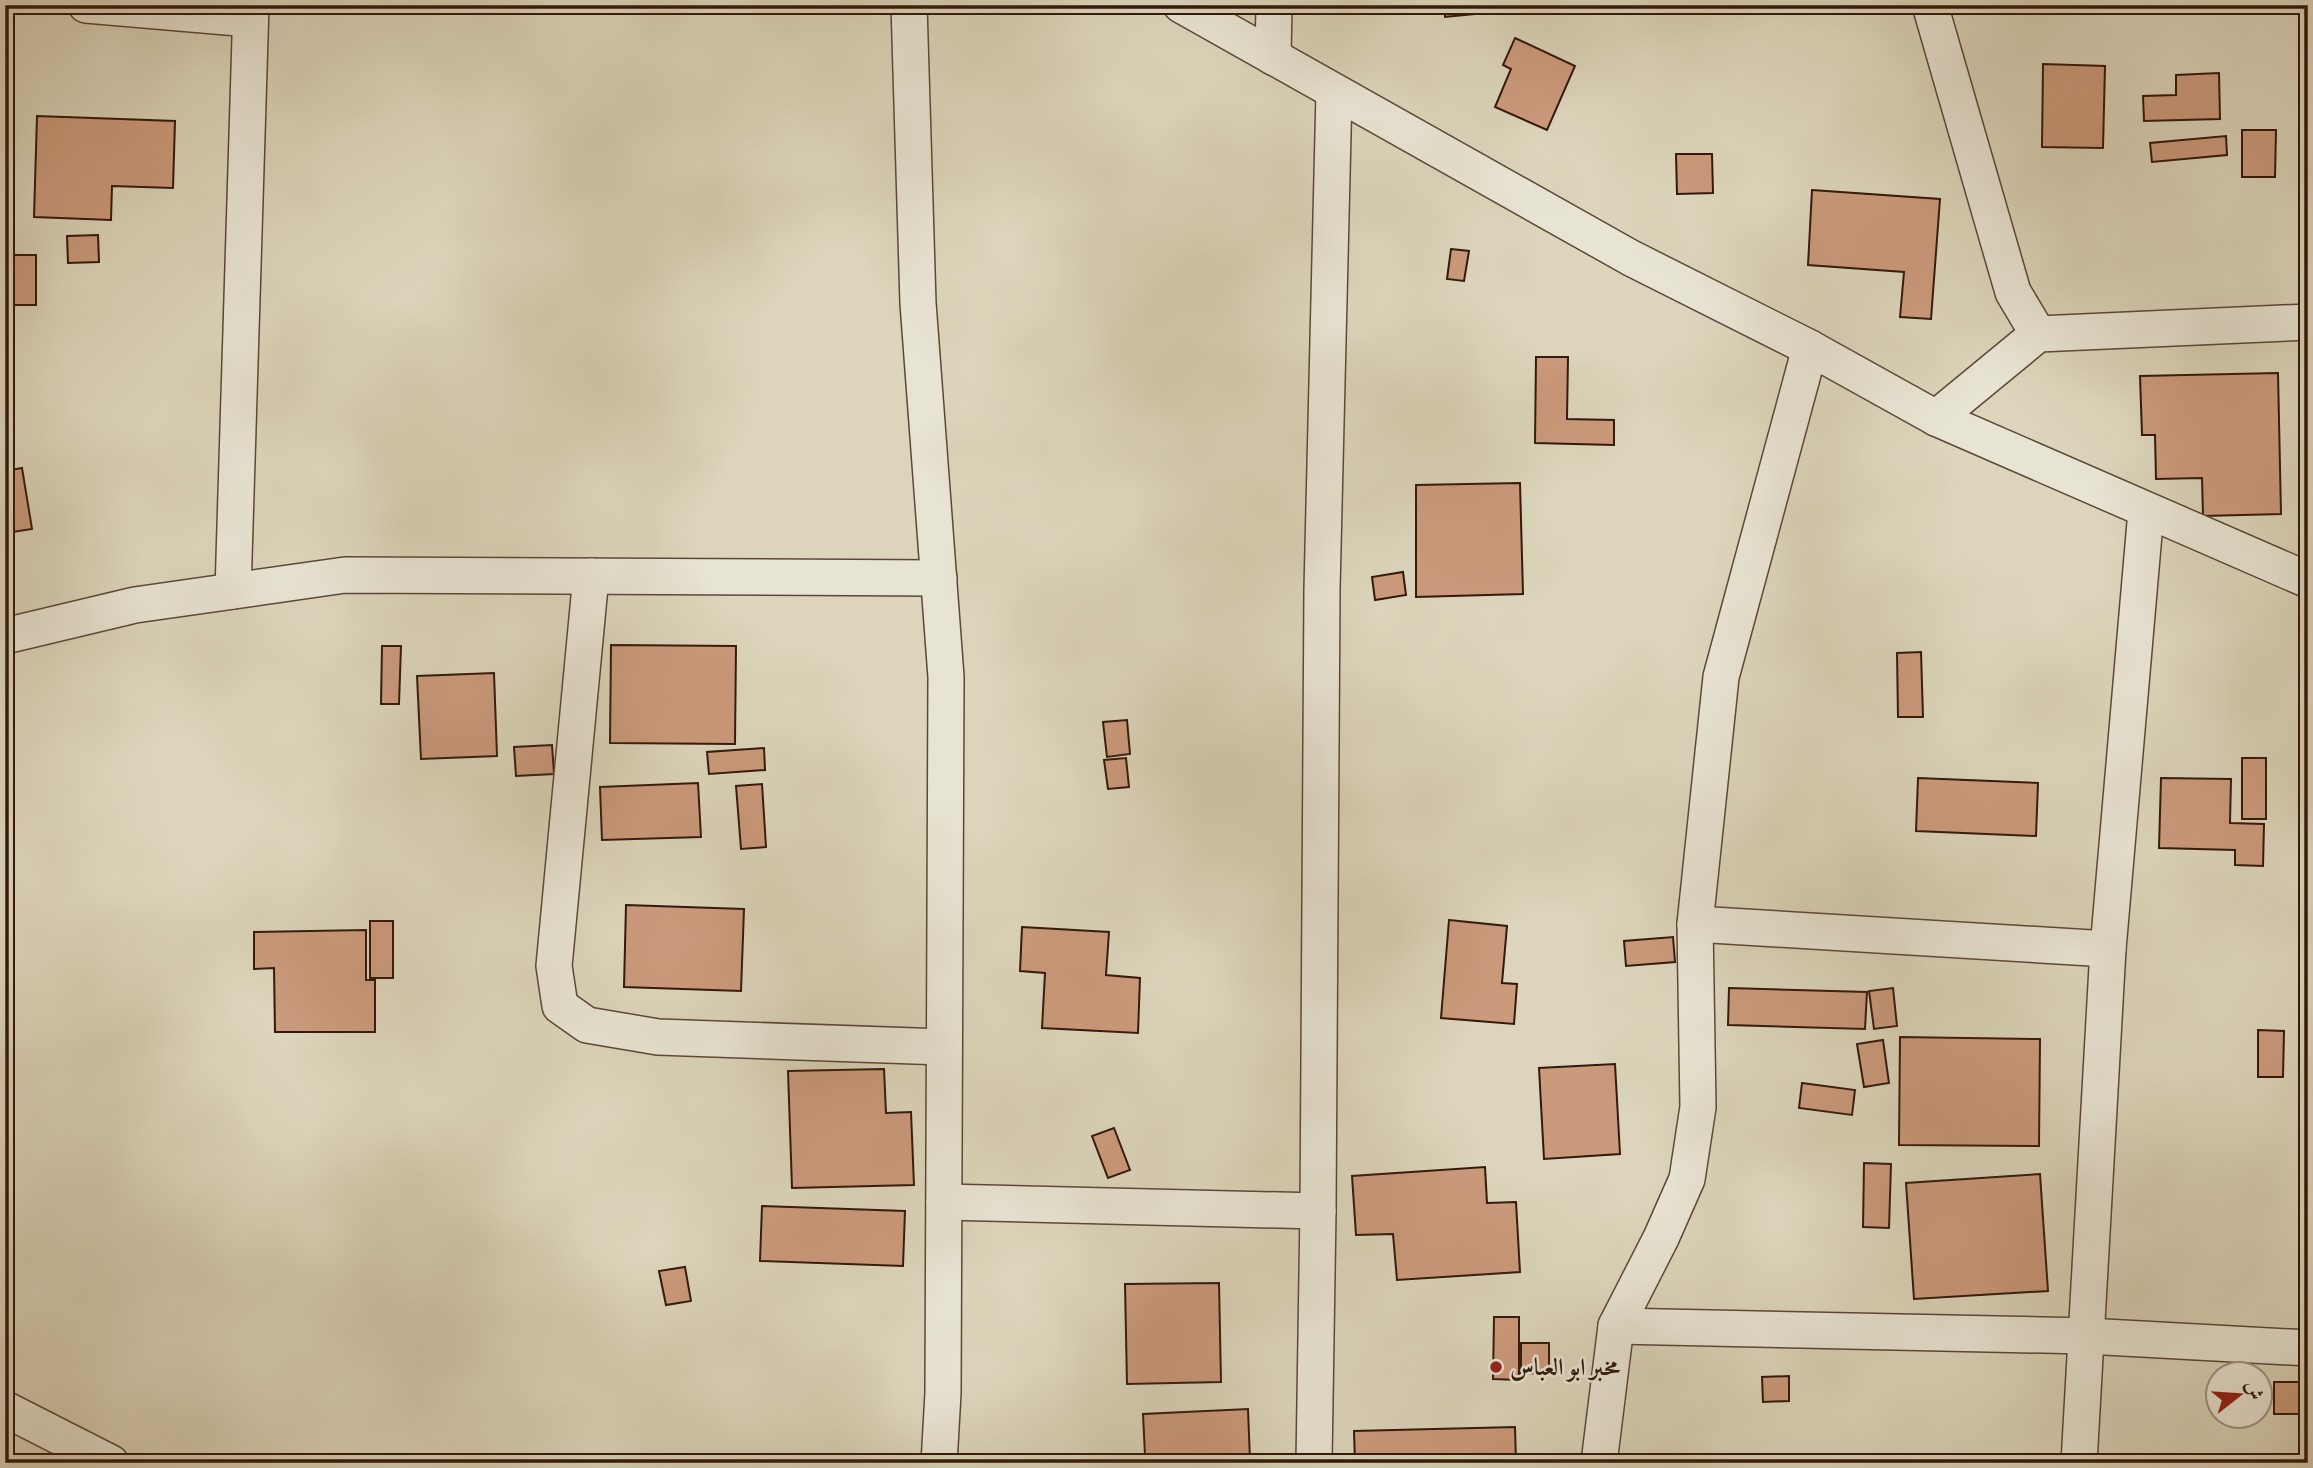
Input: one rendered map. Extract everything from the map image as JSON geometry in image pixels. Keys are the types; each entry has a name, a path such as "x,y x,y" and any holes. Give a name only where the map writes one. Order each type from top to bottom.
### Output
{"street":[{"path":"86,5 250,12 233,591"},
{"path":"909,5 918,303 946,677 943,1393 939,1463"},
{"path":"1181,5 1631,258 1810,348 1937,418 2308,580"},
{"path":"1273,57 1274,5"},
{"path":"1930,5 2012,292 2038,334"},
{"path":"1314,1463 1322,589 1334,92"},
{"path":"1937,418 2038,334 2308,322"},
{"path":"1599,1463 1616,1326 1661,1238 1686,1179 1698,1107 1695,924 1721,677 1810,348"},
{"path":"2079,1463 2108,949 2146,511"},
{"path":"5,636 135,605 345,575 939,578"},
{"path":"591,576 554,966 559,1006 587,1025 658,1037 944,1047"},
{"path":"1695,924 2108,949"},
{"path":"944,1202 1318,1211"},
{"path":"1616,1326 2087,1336 2308,1348"},
{"path":"5,1409 111,1463"}],"building":[{"path":"1326,5 1364,5 1327,9"},
{"path":"1444,5 1473,5 1474,14 1445,17"},
{"path":"1515,38 1575,66 1547,130 1495,107 1511,69 1503,65"},
{"path":"2043,64 2105,66 2103,148 2042,147"},
{"path":"2219,73 2220,119 2144,121 2143,96 2176,95 2176,75"},
{"path":"37,116 175,121 173,188 112,186 111,220 34,217"},
{"path":"2242,130 2276,130 2275,177 2242,177"},
{"path":"2226,136 2227,155 2152,162 2150,143"},
{"path":"1676,154 1712,154 1713,193 1677,194"},
{"path":"1812,190 1940,199 1931,319 1900,317 1904,272 1808,265"},
{"path":"5,221 10,222 5,293"},
{"path":"98,235 99,262 68,263 67,236"},
{"path":"1451,249 1469,251 1464,281 1447,279"},
{"path":"10,255 36,255 36,305 10,305"},
{"path":"1536,357 1568,357 1567,419 1614,420 1614,445 1535,443"},
{"path":"2278,373 2281,514 2203,516 2202,478 2156,479 2155,435 2142,435 2140,376"},
{"path":"22,468 32,529 12,532 5,490 5,471"},
{"path":"1520,483 1523,594 1416,597 1416,485"},
{"path":"1403,572 1406,595 1375,600 1372,577"},
{"path":"611,645 736,646 735,744 610,743"},
{"path":"382,646 401,646 399,704 381,704"},
{"path":"1921,652 1923,717 1898,717 1897,653"},
{"path":"494,673 497,756 421,759 417,676"},
{"path":"1127,720 1130,754 1107,757 1103,722"},
{"path":"552,745 554,774 516,776 514,747"},
{"path":"764,748 765,770 709,774 707,752"},
{"path":"1126,758 1129,787 1108,789 1104,760"},
{"path":"2242,758 2266,758 2266,819 2242,819"},
{"path":"1918,778 2038,783 2036,836 1916,831"},
{"path":"2161,778 2231,779 2230,823 2264,824 2263,866 2235,865 2235,850 2159,848"},
{"path":"698,783 701,837 602,840 600,787"},
{"path":"762,784 766,847 741,849 736,786"},
{"path":"626,905 744,909 741,991 624,987"},
{"path":"1449,920 1507,926 1502,983 1517,984 1514,1024 1441,1018"},
{"path":"370,921 393,921 393,978 370,978"},
{"path":"1022,927 1109,932 1106,975 1140,978 1138,1033 1042,1028 1045,973 1020,971"},
{"path":"366,930 366,980 375,980 375,1032 275,1032 274,968 254,969 254,932"},
{"path":"1673,937 1675,962 1626,966 1624,941"},
{"path":"1729,988 1867,992 1865,1029 1728,1025"},
{"path":"1893,988 1897,1026 1874,1029 1869,991"},
{"path":"2258,1030 2284,1031 2283,1077 2258,1077"},
{"path":"1900,1037 2040,1039 2039,1146 1899,1145"},
{"path":"1883,1040 1889,1083 1864,1087 1857,1044"},
{"path":"1615,1064 1620,1154 1544,1159 1539,1068"},
{"path":"884,1069 886,1113 911,1112 914,1185 792,1188 788,1071"},
{"path":"1802,1083 1855,1090 1852,1115 1799,1108"},
{"path":"1114,1128 1130,1170 1108,1178 1092,1136"},
{"path":"1864,1163 1891,1164 1889,1228 1863,1227"},
{"path":"1485,1167 1487,1203 1516,1202 1520,1272 1397,1280 1393,1234 1356,1235 1352,1176"},
{"path":"2040,1174 2048,1291 1914,1299 1906,1183"},
{"path":"762,1206 905,1211 903,1266 760,1261"},
{"path":"685,1267 691,1301 666,1305 659,1271"},
{"path":"1219,1283 1221,1382 1127,1384 1125,1284"},
{"path":"1494,1317 1519,1317 1519,1380 1493,1379"},
{"path":"1521,1343 1549,1343 1549,1374 1521,1373"},
{"path":"1789,1376 1789,1401 1763,1402 1762,1377"},
{"path":"2274,1382 2301,1382 2301,1414 2274,1414"},
{"path":"1248,1409 1250,1460 1229,1463 1147,1463 1143,1414"},
{"path":"1515,1427 1516,1463 1355,1463 1354,1431"}],"place":[{"name":"مخبر ابو العباس","path":"1496,1367"}]}
